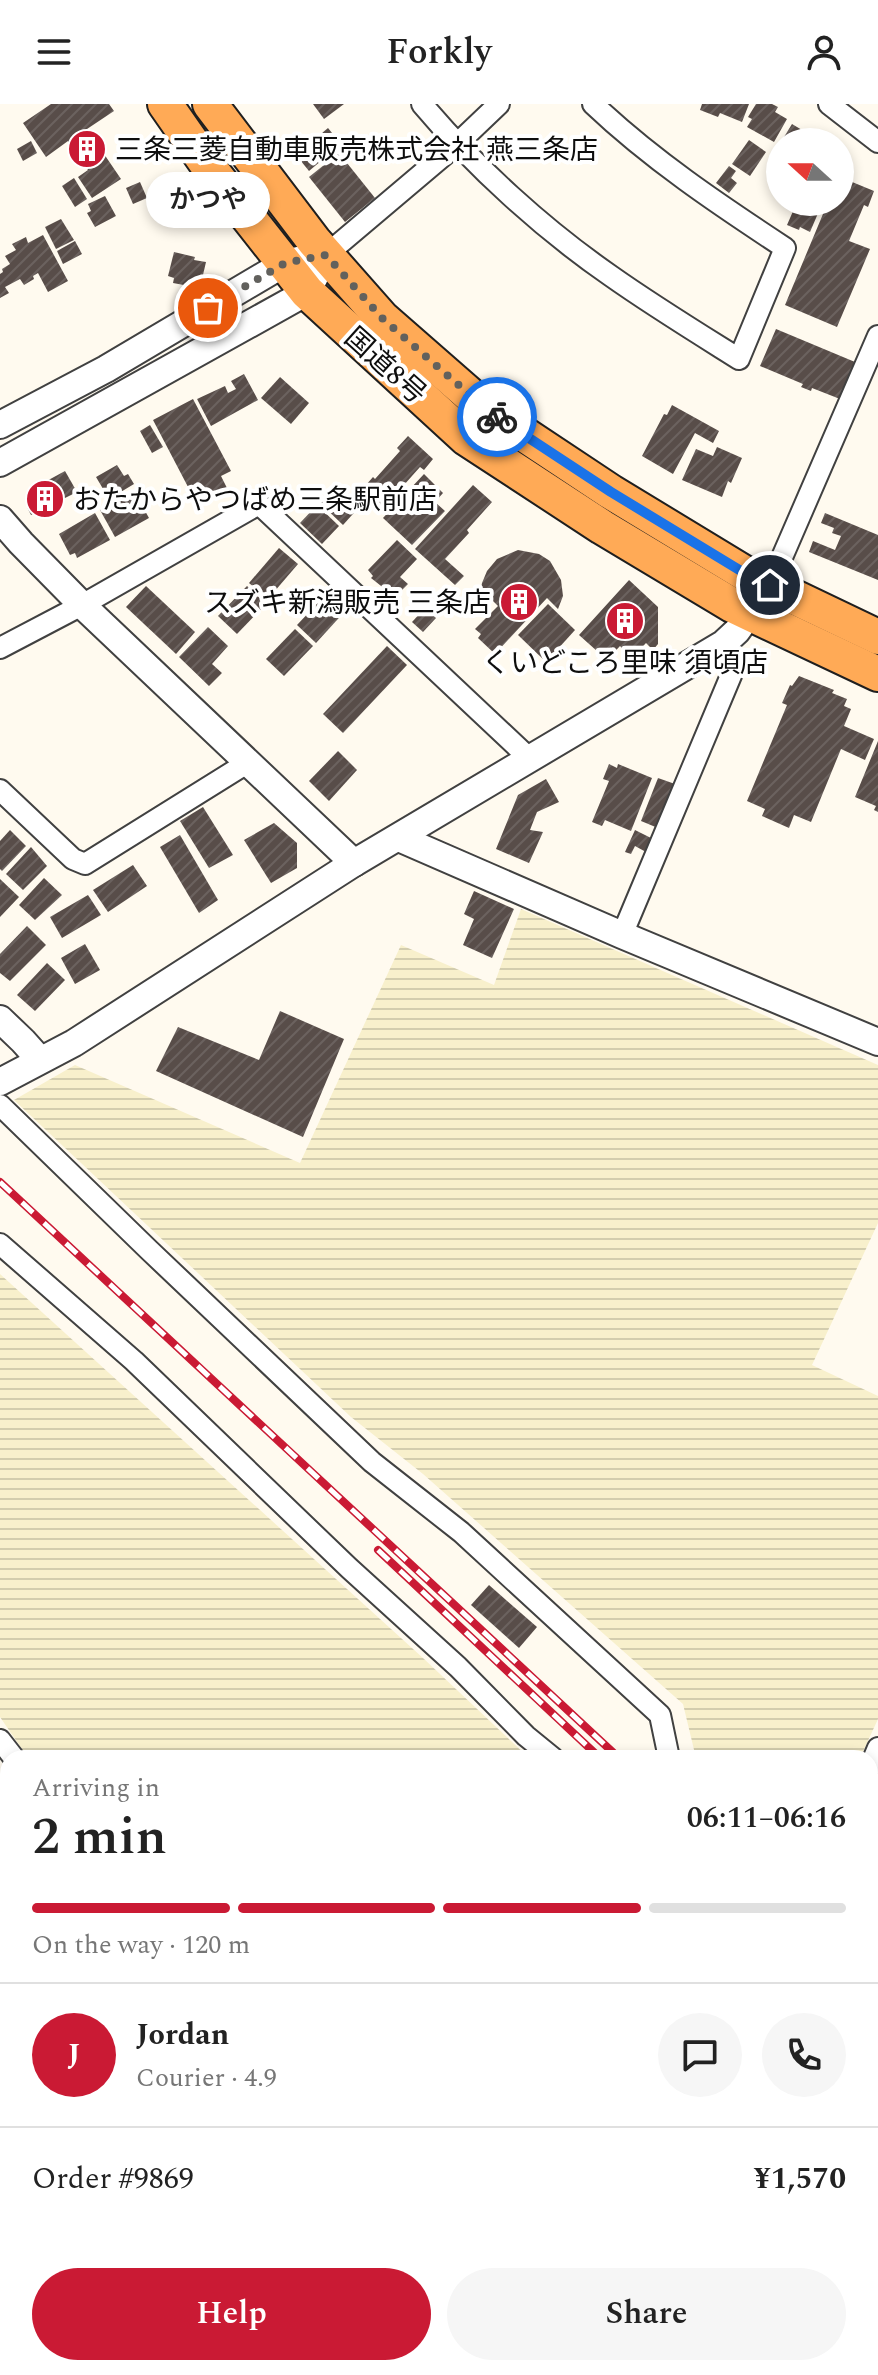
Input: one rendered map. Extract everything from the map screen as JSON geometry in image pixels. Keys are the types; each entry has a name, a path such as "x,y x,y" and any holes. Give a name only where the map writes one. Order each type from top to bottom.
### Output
{"highway":[{"name":"国道8号","path":"165,104 211,170 307,292 466,438 602,527 750,613 878,674"},
{"name":"国道8号","path":"210,104 272,189 382,318 486,409 611,492 746,574 878,637"}],"street":[{"path":"422,104 456,145 561,239 643,298 739,359 785,248 670,169 593,104"},
{"path":"0,463 307,292 326,255 456,145 499,104"},
{"path":"829,104 878,142"},
{"path":"0,425 106,369 285,263 326,255"},
{"path":"4,1073 74,1043 354,863 723,644 737,631 770,585 873,359 878,336"},
{"path":"0,648 259,504 529,758"},
{"path":"0,519 82,605 354,863"},
{"path":"622,935 735,666 723,644"},
{"path":"0,790 73,859 85,864 247,763"},
{"path":"399,838 878,1042"},
{"path":"0,1019 40,1060"},
{"path":"0,1105 372,1462 461,1532 660,1715 667,1750"},
{"path":"0,1244 134,1361 543,1750"}],"shaded area":[{"path":"521,909 878,1065 878,1223 812,1365 878,1396 878,1719 864,1750 694,1750 683,1704 423,1474 351,1417 14,1100 75,1065 300,1163 401,945 494,985"},
{"path":"0,1274 521,1750 23,1750 0,1717"}],"building":[{"name":"三条三菱自動車販売株式会社 燕三条店","path":"51,104 109,104 114,111 87,129 121,179 92,198 78,177 88,170 68,141 46,157 23,123"},
{"path":"313,104 344,104 324,119"},
{"path":"702,104 749,104 742,122 720,113 718,117 700,110"},
{"path":"756,104 772,104 778,107 775,112 787,119 782,128 766,128 766,138 747,127 752,119 748,117"},
{"path":"328,128 341,144 309,171 296,155"},
{"path":"749,140 766,152 750,176 732,164"},
{"path":"31,141 37,153 23,161 17,149"},
{"path":"339,153 375,198 345,222 309,177"},
{"path":"729,166 736,171 731,178 737,183 729,193 716,183"},
{"path":"74,178 87,199 75,207 62,186"},
{"path":"140,182 147,198 133,204 126,188"},
{"path":"854,183 874,191 868,207 864,205 849,241 870,249 837,327 785,305 822,216 854,216"},
{"path":"105,196 116,216 95,227 87,213 91,211 88,204"},
{"path":"791,216 817,216 810,232 787,225"},
{"path":"61,219 74,240 56,249 45,227"},
{"path":"43,235 68,281 48,292 38,273 24,285 20,279 5,287 9,293 0,298 0,274 10,264 5,256 16,250 12,244 26,237 28,243"},
{"path":"75,241 82,254 63,264 57,251"},
{"path":"174,252 206,262 200,288 173,283 174,278 168,276"},
{"path":"776,329 855,362 840,399 801,387 803,384 760,366"},
{"path":"244,374 258,400 211,426 197,399 225,386 228,393 236,389 231,381"},
{"path":"280,377 309,403 291,424 261,398"},
{"path":"193,399 231,471 221,476 228,490 198,506 153,420"},
{"path":"672,405 719,431 713,443 695,433 673,474 642,456"},
{"path":"150,425 163,447 152,453 140,431"},
{"path":"408,436 433,459 424,470 420,467 379,513 358,494 400,451 397,448"},
{"path":"717,447 742,458 722,497 682,480 696,449 713,456"},
{"path":"117,465 134,484 109,499 96,477"},
{"name":"おたからやつばめ三条駅前店","path":"65,471 77,492 31,515 27,507 32,489"},
{"path":"424,474 443,493 435,502 445,511 412,545 383,518"},
{"path":"338,484 361,505 343,525 320,503"},
{"path":"473,485 492,502 445,559 464,576 455,585 415,549"},
{"path":"134,491 149,518 115,537 100,510"},
{"path":"317,505 339,526 322,544 300,523"},
{"path":"95,513 110,540 77,558 75,553 70,555 59,534"},
{"path":"825,513 878,535 878,580 809,552 813,541 835,550 841,536 832,533 834,528 821,523"},
{"path":"397,540 417,559 400,577 408,584 395,597 371,578 373,576 368,570"},
{"path":"279,548 298,564 268,599 249,583"},
{"name":"スズキ新潟販売 三条店","path":"518,550 539,554 550,561 561,580 563,596 558,609 547,598 495,654 478,638 481,634 475,629 498,606 481,589 482,583 497,559"},
{"name":"くいどころ里味 須頃店","path":"629,580 658,607 658,644 653,650 646,643 631,659 620,646 607,660 579,635"},
{"path":"146,586 195,632 176,654 126,607"},
{"path":"247,586 266,604 237,634 218,616"},
{"path":"329,591 347,609 316,643 297,625"},
{"path":"548,604 575,630 546,662 518,635"},
{"path":"425,608 436,618 423,632 412,622"},
{"path":"208,627 228,646 212,664 222,673 209,686 179,657"},
{"path":"295,629 313,646 284,676 266,659"},
{"path":"387,646 407,665 343,733 323,714"},
{"path":"799,676 834,690 832,693 847,699 844,706 851,709 844,726 874,739 865,760 841,749 811,822 794,815 789,828 762,816 765,809 747,801 787,705 782,703 790,685"},
{"path":"878,741 878,812 874,810 876,806 855,797"},
{"path":"338,751 357,770 329,801 309,781"},
{"path":"609,764 617,768 618,764 652,778 631,831 605,820 602,826 592,822 609,781 603,779"},
{"path":"658,778 675,784 658,828 641,821"},
{"path":"546,779 559,802 537,812 530,830 543,832 529,863 496,849 518,795"},
{"path":"203,807 233,855 209,868 180,821"},
{"path":"274,823 297,843 297,868 271,883 244,840"},
{"path":"10,830 26,846 2,871 0,841"},
{"path":"635,830 653,839 646,852 635,846 631,854 625,852"},
{"path":"180,835 218,900 199,913 160,847"},
{"path":"31,847 47,866 23,890 6,874"},
{"path":"133,865 147,886 108,912 93,890"},
{"path":"44,878 62,895 35,920 19,905"},
{"path":"0,879 19,897 0,917"},
{"path":"474,891 514,909 492,958 463,945 474,919 464,914"},
{"path":"88,895 101,915 62,938 50,917"},
{"path":"27,926 46,945 10,981 0,973 0,954"},
{"path":"85,944 100,970 75,984 61,958"},
{"path":"47,963 65,980 35,1011 17,995"},
{"path":"280,1011 344,1039 303,1137 156,1071 178,1027 259,1060"},
{"path":"489,1585 537,1627 519,1648 471,1605"}],"railway":[{"path":"0,1182 610,1750"},
{"path":"378,1550 591,1750"}],"way so far":[{"path":"208,308 285,263 326,255 382,318 497,417"}],"place":[{"name":"三条三菱自動車販売株式会社 燕三条店","path":"87,149"},
{"name":"かつや","path":"208,308"},
{"name":"おたからやつばめ三条駅前店","path":"45,499"},
{"name":"スズキ新潟販売 三条店","path":"519,602"},
{"name":"くいどころ里味 須頃店","path":"625,621"}],"route":[{"path":"497,417 611,492 746,574 770,585"}]}
